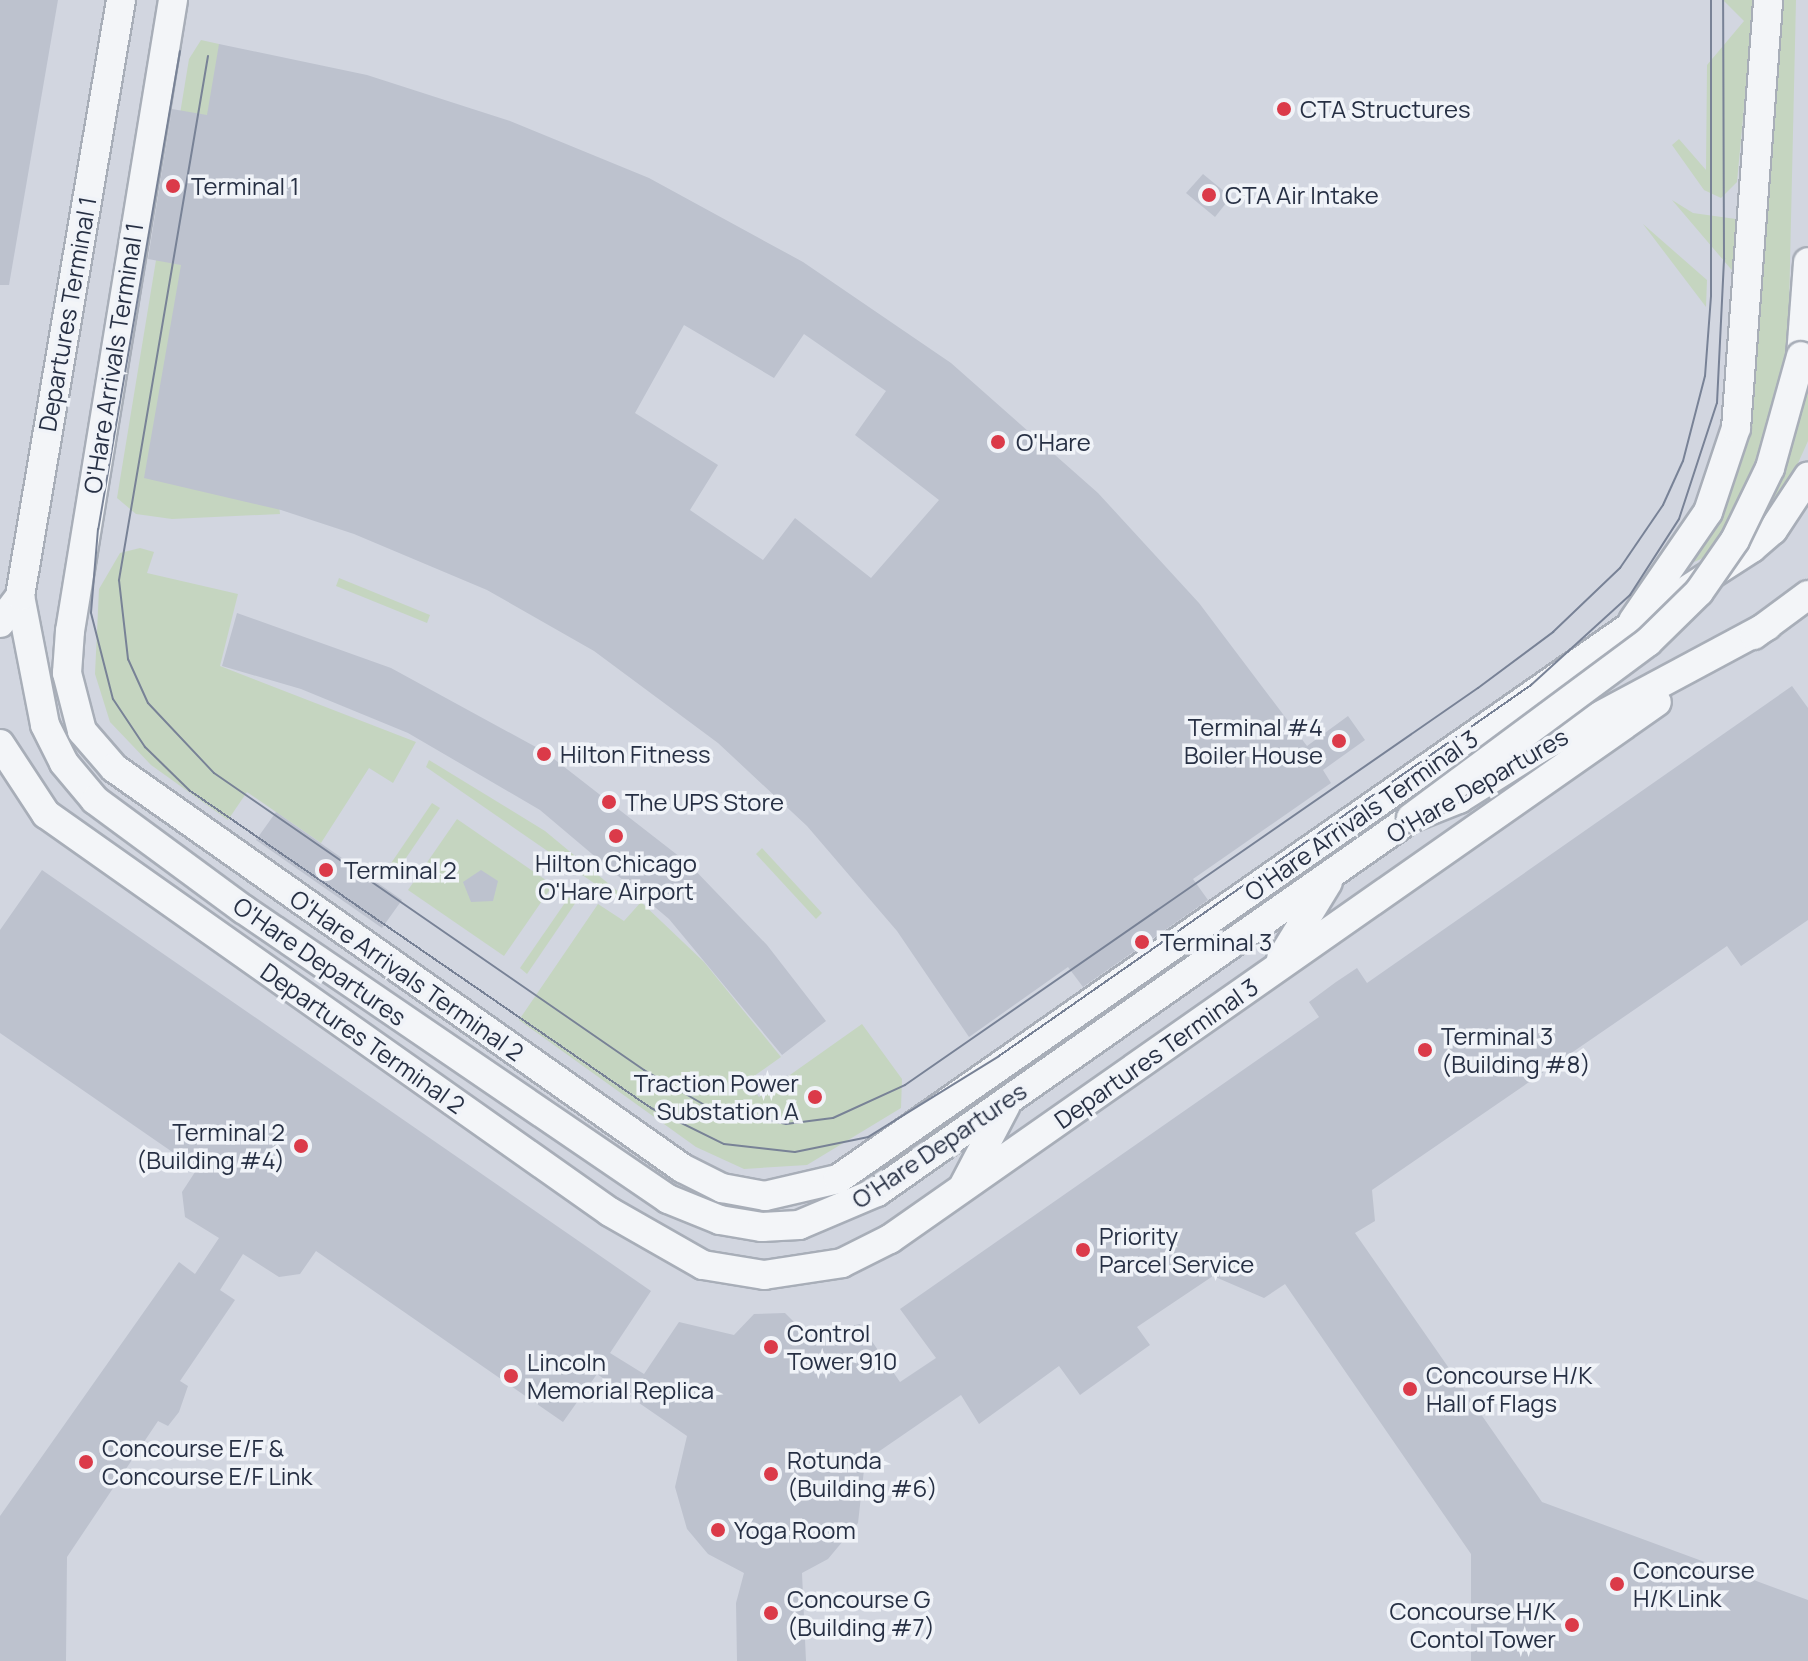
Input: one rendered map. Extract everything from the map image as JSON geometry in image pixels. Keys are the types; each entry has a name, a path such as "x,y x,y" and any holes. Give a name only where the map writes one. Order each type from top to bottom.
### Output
{"street":[{"name":"Departures Terminal 1","path":"0,623 20,596 121,0"},
{"name":"O'Hare Arrivals Terminal 1","path":"75,716 67,673 77,579 173,0"},
{"path":"1631,626 1708,512 1736,428 1768,0"},
{"path":"1411,818 1648,642 1699,592 1735,540 1770,468 1801,356 1808,262"},
{"name":"O'Hare Arrivals Terminal 3","path":"765,1196 838,1179 1631,626 1752,548 1773,530 1808,477"},
{"path":"1767,626 1808,595"},
{"name":"O'Hare Departures","path":"20,596 45,725 64,763 95,800 243,909 668,1199 720,1220 762,1227 811,1221 877,1192 1411,818 1459,799 1538,749 1767,626"},
{"name":"Departures Terminal 3","path":"764,1275 812,1271 863,1254 961,1189 1767,626"},
{"name":"O'Hare Arrivals Terminal 2","path":"75,716 114,768 655,1150 722,1188 765,1196"},
{"name":"Departures Terminal 2","path":"0,744 46,814 610,1212 703,1265 764,1275"},
{"path":"104,857 243,909"},
{"path":"1274,970 1334,871"},
{"path":"961,1189 1011,1097"},
{"path":"546,1118 610,1212"}],"shaded area":[{"path":"0,0 1808,0 1808,1661 0,1661"}],"green space":[{"path":"1723,0 1754,0 1737,182 1721,198 1704,190 1672,145 1679,139 1706,170 1707,65 1744,21"},
{"path":"1775,0 1796,0 1788,353 1754,472 1710,555 1694,562 1712,525"},
{"path":"201,40 219,44 280,514 172,519 136,514 117,498 189,59"},
{"path":"1672,200 1693,213 1743,220 1736,275"},
{"path":"1643,224 1707,280 1706,307 1703,303"},
{"path":"1808,382 1808,441 1785,492 1760,519 1791,444"},
{"path":"140,548 154,552 147,573 238,594 220,666 416,742 393,783 369,768 321,843 247,792 228,820 151,765 110,722 95,674 99,589 120,553"},
{"path":"339,578 430,615 427,623 336,586"},
{"path":"429,760 545,831 621,894 617,899 426,767"},
{"path":"432,803 440,808 391,880 383,875"},
{"path":"457,819 553,885 504,956 408,890"},
{"path":"762,848 822,913 816,919 756,854"},
{"path":"569,897 576,902 527,974 520,968"},
{"path":"641,902 704,962 781,1057 747,1081 759,1097 862,1024 902,1079 901,1108 807,1165 744,1169 696,1147 519,1020 598,904 624,921"}],"building":[{"path":"0,0 58,0 9,285 0,285"},
{"path":"219,44 367,75 510,121 649,178 803,262 951,363 1098,493 1199,603 1307,746 1348,716 1365,740 1323,770 1331,783 1193,879 1208,900 1083,987 1068,967 969,1037 897,931 807,826 718,743 594,651 487,590 354,534 281,510 144,478 181,265 148,259 172,109 207,115","holes":["684,325 774,378 804,334 886,391 855,435 939,500 871,578 795,518 763,560 690,510 718,465 635,413"]},
{"name":"CTA Air Intake","path":"1203,174 1231,197 1215,217 1186,193"},
{"name":"Hilton Chicago O'Hare Airport","path":"237,613 391,668 545,752 689,864 767,945 826,1021 782,1055 669,919 540,810 408,733 301,689 222,666"},
{"path":"1792,686 1808,708 1808,920 1741,966 1727,946 1372,1190 1375,1221 1355,1233 1542,1502 1808,1600 1808,1661 1471,1661 1471,1554 1285,1284 1264,1298 1213,1276 1137,1327 1150,1345 1080,1395 1059,1366 979,1424 961,1395 865,1461 858,1523 828,1559 802,1573 806,1661 737,1661 736,1603 744,1573 708,1554 687,1529 675,1487 687,1436 597,1374 563,1422 316,1251 300,1274 279,1277 243,1254 220,1290 235,1300 180,1381 188,1386 179,1412 168,1426 158,1421 67,1557 66,1661 0,1661 0,1516 179,1262 195,1274 219,1238 185,1217 182,1192 197,1169 0,1033 0,930 42,870 651,1291 610,1353 644,1374 679,1322 734,1335 754,1314 785,1313 807,1335 860,1324 900,1382 936,1358 900,1309 1319,1017 1309,1002 1336,982 1357,968 1367,983"},
{"path":"276,812 402,900 382,928 256,840"},
{"path":"481,870 498,881 493,901 471,902 463,882"}],"tram line":[{"path":"208,56 119,580 128,659 148,703 214,773 644,1070 708,1107 786,1124 833,1118 905,1085 1478,688 1553,632 1620,568 1663,505 1683,461 1705,376 1711,296 1711,0"},
{"path":"180,51 98,529 91,613 113,699 145,747 189,790 651,1108 724,1144 795,1152 868,1137 999,1056 1531,685 1630,595 1679,519 1717,403 1724,258 1723,0"}],"place":[{"name":"CTA Structures","path":"1284,109"},
{"name":"Terminal 1","path":"173,186"},
{"name":"CTA Air Intake","path":"1209,195"},
{"name":"O'Hare","path":"998,442"},
{"name":"Terminal #4 Boiler House","path":"1339,741"},
{"name":"Hilton Fitness","path":"544,754"},
{"name":"The UPS Store","path":"609,802"},
{"name":"Hilton Chicago O'Hare Airport","path":"616,836"},
{"name":"Terminal 2","path":"326,870"},
{"name":"Terminal 3","path":"1142,942"},
{"name":"Terminal 3 (Building #8)","path":"1425,1050"},
{"name":"Traction Power Substation A","path":"815,1097"},
{"name":"Terminal 2 (Building #4)","path":"301,1146"},
{"name":"Priority Parcel Service","path":"1083,1250"},
{"name":"Control Tower 910","path":"771,1347"},
{"name":"Lincoln Memorial Replica","path":"511,1376"},
{"name":"Concourse H/K Hall of Flags","path":"1410,1389"},
{"name":"Concourse E/F & Concourse E/F Link","path":"86,1462"},
{"name":"Rotunda (Building #6)","path":"771,1474"},
{"name":"Yoga Room","path":"718,1530"},
{"name":"Concourse H/K Link","path":"1617,1584"},
{"name":"Concourse G (Building #7)","path":"771,1613"},
{"name":"Concourse H/K Contol Tower","path":"1572,1625"}]}
